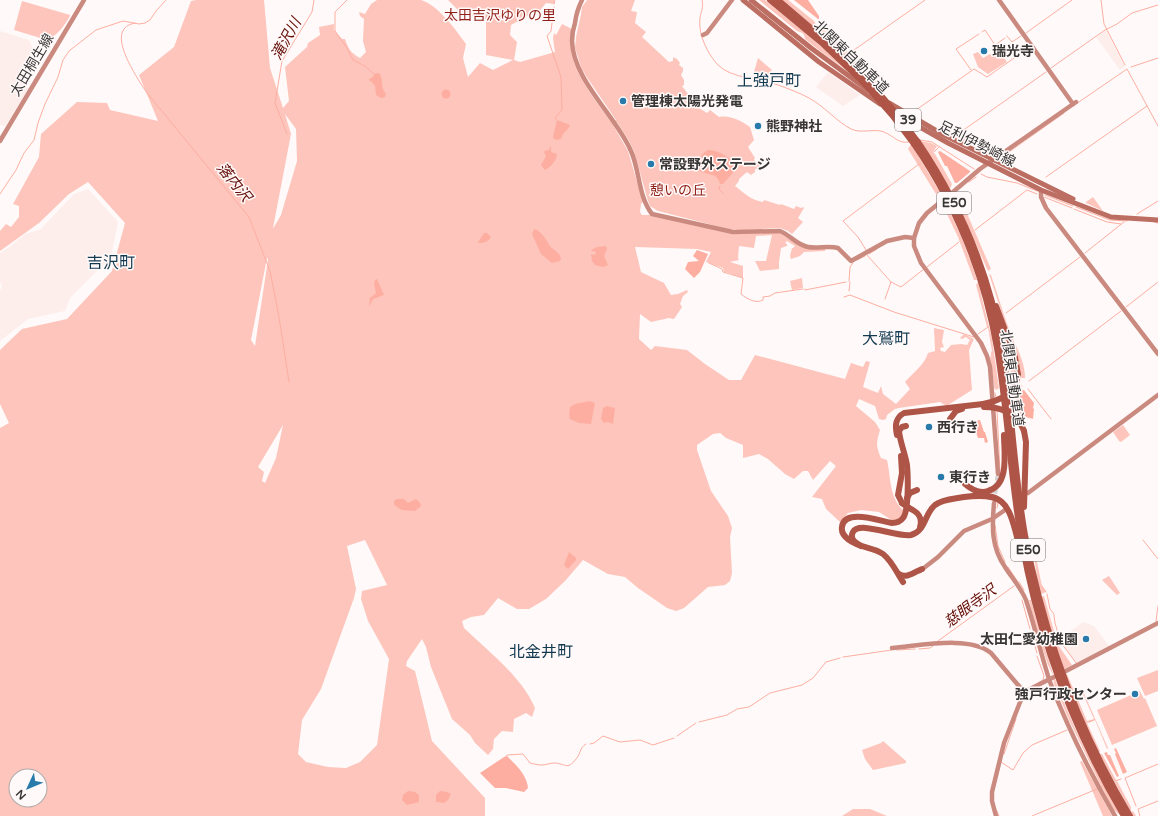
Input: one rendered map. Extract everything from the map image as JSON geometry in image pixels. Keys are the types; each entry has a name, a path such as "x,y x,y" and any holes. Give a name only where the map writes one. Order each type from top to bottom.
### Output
{"highway":[{"name":"北関東自動車道","path":"770,0 823,44 863,82 892,115 916,143 955,215 977,269 993,326 1003,393 1019,525 1030,581 1047,646 1071,710 1090,754 1124,816"},
{"name":"北関東自動車道","path":"778,0 826,41 872,85 895,112 940,176 959,212 981,267 994,310 1002,346 1021,509 1037,592 1066,685 1094,752 1130,816"},
{"path":"950,419 959,410 983,405 1010,394 1016,384 1018,375 1015,357 981,267"},
{"path":"965,484 975,491 984,492 995,488 1001,481 1004,468 1003,393"},
{"path":"915,533 920,528 921,519 918,514 899,498 898,492 902,473 902,463 896,421 899,416 907,412 983,405 998,407 1007,411 1018,421 1024,431 1026,442 1024,502 1028,532 1028,547"},
{"path":"903,583 883,555 849,540 843,534 842,526 846,519 856,516 892,523 902,520 905,515 904,501 907,469 899,433 902,427 906,426"},
{"path":"904,501 910,493 917,490"},
{"path":"861,546 854,541 852,536 854,530 858,528 864,527 901,535 909,535 915,533 922,527 931,509 942,501 980,495 994,497 1004,504 1011,514 1024,566 1030,581"},
{"path":"896,572 905,577 922,569"}],"main road":[{"name":"足利伊勢崎線","path":"743,0 800,47 851,85 929,133 1041,190 1111,217 1158,220"},
{"name":"足利伊勢崎線","path":"751,0 816,52 869,91 932,129 1091,209"},
{"path":"1029,178 1040,185 1041,190 1048,187"}],"street":[{"name":"太田桐生線","path":"0,141 84,0"},
{"path":"582,0 577,13 572,38 572,49 583,76 625,139 631,151 646,206 652,214 733,232 778,230 787,234 798,243 808,247 838,248 851,261 887,241 905,237 914,238"},
{"path":"703,35 707,33 732,0"},
{"path":"953,192 988,164 1074,103 999,0"},
{"path":"1041,190 1041,197 1046,208 1158,354"},
{"path":"943,200 922,218 914,238 914,246 921,263 981,343 987,356 990,367 998,474"},
{"path":"1028,493 1158,395"},
{"path":"994,503 992,519 993,538 1000,560 1020,588 1026,600 1063,714 1084,759 1115,816"},
{"path":"903,583 938,557 964,530 992,519 1005,510"},
{"path":"1064,672 1158,623"},
{"path":"892,648 944,643 974,645 991,653 1024,692"},
{"path":"996,816 992,801 992,792 1004,743 1024,692 1052,678"}],"shaded area":[{"path":"794,0 808,0 819,16 819,19 818,19"},
{"path":"1106,30 1125,67 1120,70 1096,37"},
{"path":"0,31 29,40 34,52 27,63 23,82 28,89 4,126 0,125"},
{"path":"828,72 860,95 843,106 816,87"},
{"path":"379,73 384,92 386,94 385,97 381,98 376,95 375,86 369,79 373,77 374,74"},
{"path":"446,89 451,94 446,99 441,94"},
{"path":"557,120 570,125 561,139 557,140 553,137"},
{"path":"551,146 551,152 557,154 557,156 553,164 545,170 541,165 546,156 544,152 546,150 548,151"},
{"path":"708,150 716,151 724,155 737,166 737,168 723,184 720,184 715,176 698,170 697,164 700,158"},
{"path":"940,151 970,172 955,183 938,152"},
{"path":"88,189 118,222 111,257 70,298 65,311 28,319 0,341 0,291 2,285 0,282 0,253 25,234 41,229 74,194"},
{"path":"534,229 542,234 550,246 558,253 561,259 560,261 552,263 541,254 532,234"},
{"path":"484,233 487,233 491,237 486,242 479,243 478,242"},
{"path":"606,246 607,249 604,256 608,265 603,267 595,265 592,261 591,254 595,255 596,252 591,250 597,247"},
{"path":"697,250 708,254 700,272 694,278 685,269 688,262 699,261 693,256"},
{"path":"377,279 384,295 373,299 369,307 370,298 376,293 374,283"},
{"path":"1024,390 1034,403 1033,419 1019,415 1015,392"},
{"path":"590,401 595,403 591,424 579,423 570,419 570,407 575,404"},
{"path":"607,406 615,408 613,424 608,422 604,423 601,419 603,408"},
{"path":"980,420 988,442 985,443 984,438 978,438 972,421"},
{"path":"397,499 404,499 408,503 416,499 421,506 415,511 402,510 394,505 394,501"},
{"path":"569,552 576,558 576,560 568,569 564,565"},
{"name":"太田仁愛幼稚園","path":"1083,622 1094,626 1109,646 1076,663 1059,640"},
{"path":"1116,748 1127,772 1123,774 1115,754 1114,749"},
{"path":"1107,752 1108,755 1110,755 1119,776 1117,777 1104,753"},
{"path":"507,756 526,779 528,788 524,792 506,788 495,788 480,773"},
{"path":"408,791 415,792 419,795 419,802 407,805 402,800 403,795"},
{"path":"440,791 451,794 448,800 444,803 436,802 436,795"}],"green space":[{"path":"264,0 270,68 283,108 289,101 285,67 307,47 308,43 320,35 319,27 334,24 334,30 342,39 345,39 352,52 360,58 366,52 363,41 364,19 360,16 359,12 365,14 371,4 377,0 421,0 440,12 466,44 463,58 468,77 480,63 493,70 513,60 486,55 486,19 462,14 448,0 554,0 554,4 546,3 536,15 533,13 511,25 510,35 517,42 514,60 520,62 555,52 553,38 554,33 556,35 562,24 572,29 572,54 576,67 589,91 612,123 616,120 581,67 575,48 576,37 582,7 587,0 635,0 631,11 637,12 635,23 646,32 642,37 669,62 673,61 673,57 677,59 680,63 679,65 683,68 681,75 684,80 684,85 682,86 699,108 707,113 710,110 719,117 736,119 750,127 754,140 748,147 755,158 754,160 760,165 761,168 755,169 755,172 751,175 747,172 739,179 735,186 755,200 763,202 764,200 794,209 796,206 804,208 798,218 803,222 792,234 780,228 742,230 728,229 658,211 650,206 634,151 617,122 613,125 628,151 643,202 641,204 640,212 642,215 655,215 731,233 778,231 801,246 825,248 825,251 804,252 800,256 791,259 790,256 792,248 795,246 787,241 785,243 787,246 781,248 779,269 760,271 755,261 766,261 772,235 756,236 754,248 739,246 739,260 730,262 743,266 743,278 724,272 723,268 706,262 711,252 697,249 635,247 641,272 664,283 671,295 687,290 688,292 683,296 680,304 682,307 674,319 669,318 651,322 640,314 639,339 651,350 655,346 687,350 729,380 741,380 755,355 845,379 851,363 863,367 866,361 870,362 863,387 878,393 881,386 883,394 896,404 910,389 905,382 922,365 928,353 935,351 934,328 944,330 942,342 944,347 940,348 941,351 945,352 951,345 967,345 970,340 966,337 962,339 960,338 964,334 974,339 969,350 972,390 948,405 940,402 895,409 887,415 886,419 883,420 879,419 875,406 859,399 856,406 875,422 880,430 877,441 878,450 881,458 887,460 893,493 898,505 903,510 901,516 893,521 879,512 861,510 848,513 840,522 826,509 822,499 812,497 836,466 830,461 813,480 808,471 803,471 794,479 759,454 743,458 743,445 726,438 720,433 713,434 697,445 697,450 711,491 728,516 732,528 730,537 732,573 730,581 725,585 708,587 684,608 676,611 667,608 625,577 608,574 583,560 565,581 546,599 529,609 517,609 498,598 484,615 471,617 462,621 464,628 494,655 513,675 522,686 535,708 532,717 526,713 514,719 513,732 502,731 494,739 493,749 488,755 475,743 470,735 452,719 431,667 426,647 422,639 407,661 406,666 415,671 432,741 485,798 485,816 0,816 0,428 9,423 0,404 0,350 22,329 67,319 112,271 125,223 88,182 69,194 39,223 0,251 0,231 6,224 11,227 19,217 19,206 13,204 39,157 41,134 77,102 107,103 110,110 158,121 139,75 174,47 191,1","holes":["285,114 296,129 297,161 281,215 273,228 291,134","267,258 268,259 255,346 251,340","283,425 276,458 265,483 262,481 264,472 258,467","365,540 387,585 362,591 361,599 368,621 389,659 377,745 360,762 346,768 328,767 306,762 298,754 302,720 321,689 354,598 356,589 347,546"]},
{"path":"759,0 765,0 775,8 807,34 849,72 805,39 803,34 797,31"},
{"path":"782,0 788,0 814,21 817,27 822,28 876,79 875,84 836,46"},
{"path":"22,1 70,16 58,33 47,40 14,30"},
{"path":"999,51 1007,62 988,74 978,67 973,54 978,52 983,58 990,54 992,56"},
{"path":"758,58 772,70 766,79 753,75"},
{"path":"939,128 956,136 962,133 967,140 971,142 969,145 938,129"},
{"path":"920,141 937,146 933,152 952,184 950,189"},
{"path":"911,144 941,194 940,197 936,194 908,149"},
{"path":"954,195 959,195 991,269 988,271"},
{"path":"1093,197 1103,211 1086,203"},
{"path":"945,202 961,236 977,280 974,280 958,237 943,206"},
{"path":"989,274 991,275 1009,329 1021,357 1025,378 1019,378 1011,375 1010,357 1006,339 1010,338"},
{"path":"802,278 803,288 792,290 790,281"},
{"path":"978,282 992,339 999,388 996,390 994,388 990,358 992,351 988,327 976,285"},
{"path":"1123,425 1130,435 1121,442 1113,432"},
{"path":"1034,548 1042,586 1046,592 1041,594 1039,589"},
{"path":"1109,576 1120,593 1117,595 1102,580"},
{"path":"1044,596 1058,645 1072,665 1063,670 1041,597"},
{"path":"1029,600 1031,600 1047,657 1072,722 1087,754 1121,816 1114,810 1102,788 1069,720 1054,684 1053,675 1048,665 1036,629"},
{"path":"1158,670 1158,691 1145,696 1137,678"},
{"path":"1067,674 1087,721 1094,719 1081,690 1083,691 1108,748 1107,749 1095,720 1087,723 1100,751 1099,752 1102,754 1116,780 1115,782 1117,781 1131,807 1131,812 1133,811 1136,816 1133,816 1095,746 1065,675"},
{"path":"1140,691 1144,699 1145,698 1157,726 1112,745 1097,710"},
{"path":"883,741 906,761 906,763 873,770 865,759 862,750"},
{"path":"1082,761 1112,816 1103,816 1080,762"},
{"path":"853,809 870,809 887,816 842,816"}],"waterway":[{"path":"0,194 16,170 24,153 34,140 45,104 58,77 63,60 69,51 96,30 123,21 139,24 145,23 150,20 166,0"},
{"name":"滝沢川","path":"287,134 275,103 282,61 312,12 314,0"},
{"path":"347,0 335,12 335,31 347,48 353,60 365,66 374,74"},
{"path":"554,4 555,0"},
{"path":"702,0 703,7 700,18 700,30 702,37 710,55 724,70 738,76 771,83 802,94 820,105 851,129 859,131 880,131 899,141 909,142"},
{"path":"854,50 925,0"},
{"path":"1026,33 1072,0"},
{"path":"1101,0 1104,24 1125,65"},
{"path":"1051,68 1132,13 1158,5"},
{"path":"554,7 551,31 547,36 561,77 562,110 555,118 557,120"},
{"name":"落内沢","path":"135,23 125,28 122,35 124,52 133,71 147,93 249,217 270,271 289,382"},
{"path":"982,32 985,30 995,45 1005,38"},
{"path":"971,70 956,49 979,34"},
{"path":"1007,36 1012,42 1021,36"},
{"path":"916,110 974,69 987,77 1017,56 1009,44"},
{"path":"1131,67 1158,58"},
{"path":"1076,104 1127,69 1158,126"},
{"path":"955,136 1046,72"},
{"path":"1046,177 1147,106"},
{"path":"1006,154 1064,113"},
{"path":"920,140 932,142 974,169"},
{"path":"934,152 939,147"},
{"path":"866,250 858,237 843,221 919,164"},
{"path":"981,174 987,177 1017,183 1037,191"},
{"path":"969,182 976,177"},
{"path":"720,186 719,189 723,193"},
{"path":"975,230 1027,190 1037,194"},
{"path":"1045,195 1073,206"},
{"path":"1044,197 1072,208"},
{"path":"1137,214 1158,201"},
{"path":"1076,207 1110,220 1127,221"},
{"path":"1074,209 1107,222 1121,224"},
{"path":"1085,253 1124,222"},
{"path":"1154,222 1158,223"},
{"path":"927,267 959,242"},
{"path":"869,254 877,249"},
{"path":"867,255 891,282 885,299"},
{"path":"857,260 865,256"},
{"path":"1006,313 1080,257"},
{"path":"709,263 722,269 723,272 743,278 741,294 752,300 760,301 763,300 763,297 770,296 775,293 803,289"},
{"path":"849,281 850,267 853,263"},
{"path":"891,282 901,287 924,269"},
{"path":"805,289 846,282"},
{"path":"849,291 850,282"},
{"path":"1126,307 1158,282"},
{"path":"844,297 850,295 894,312 974,337"},
{"path":"1029,381 1121,311"},
{"path":"978,334 988,327"},
{"name":"慈眼寺沢","path":"1017,387 1022,386"},
{"path":"1028,389 1051,419"},
{"name":"慈眼寺沢","path":"995,393 996,397"},
{"name":"慈眼寺沢","path":"997,410 1000,473"},
{"name":"慈眼寺沢","path":"997,508 998,503"},
{"name":"慈眼寺沢","path":"995,525 998,546 1005,562"},
{"path":"1143,540 1158,559"},
{"name":"慈眼寺沢","path":"1008,567 1018,582"},
{"path":"1019,582 1024,590"},
{"name":"慈眼寺沢","path":"938,641 1014,586"},
{"path":"1042,586 1046,592"},
{"path":"1047,594 1050,609 1054,614"},
{"path":"1022,600 1030,629"},
{"path":"1156,621 1158,606"},
{"path":"1054,615 1059,637"},
{"path":"1031,633 1037,653"},
{"path":"1059,640 1077,664"},
{"name":"慈眼寺沢","path":"919,649 930,648 933,646"},
{"name":"慈眼寺沢","path":"897,650 915,649"},
{"name":"慈眼寺沢","path":"843,657 892,650"},
{"path":"1037,656 1044,676 1043,680 1038,683"},
{"name":"慈眼寺沢","path":"699,722 727,715 737,709 749,707 770,693 802,685 813,678 826,662 840,658"},
{"path":"1004,754 1016,719"},
{"path":"1089,722 1094,720"},
{"name":"慈眼寺沢","path":"677,736 696,723"},
{"path":"1001,762 1013,770 1023,753 1032,745 1067,730"},
{"name":"慈眼寺沢","path":"590,744 594,743 603,736 620,742 640,740 653,745 674,738"},
{"name":"慈眼寺沢","path":"506,757 507,755 523,754 530,763 538,765 558,763 568,766 573,763 579,755 582,747 586,744"},
{"path":"1136,806 1125,778 1158,764"},
{"path":"1115,781 1121,779"},
{"path":"1032,816 1097,789"},
{"path":"1140,816 1138,809 1158,801"},
{"path":"997,811 999,816"}],"tunnel":[{"path":"994,500 998,474"}],"place":[{"name":"瑞光寺","path":"984,51"},
{"name":"管理棟太陽光発電","path":"623,101"},
{"name":"熊野神社","path":"758,126"},
{"name":"常設野外ステージ","path":"651,164"},
{"name":"西行き","path":"929,427"},
{"name":"東行き","path":"941,477"},
{"name":"太田仁愛幼稚園","path":"1086,639"},
{"name":"強戸行政センター","path":"1135,694"}],"district":[{"name":"上強戸町","path":"769,81"},
{"name":"吉沢町","path":"111,263"},
{"name":"大鷲町","path":"886,339"},
{"name":"北金井町","path":"541,652"}],"park label":[{"name":"太田吉沢ゆりの里","path":"500,15"},
{"name":"憩いの丘","path":"678,190"}]}
